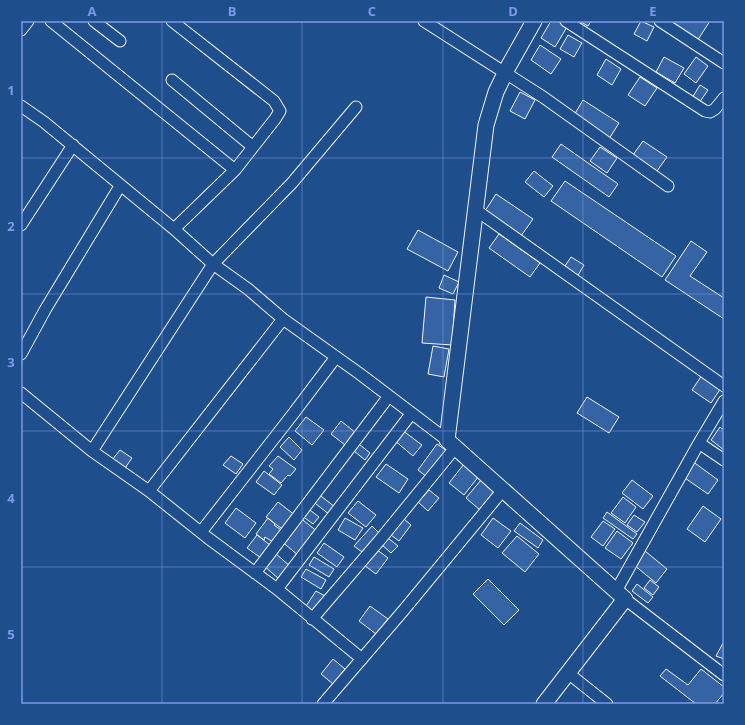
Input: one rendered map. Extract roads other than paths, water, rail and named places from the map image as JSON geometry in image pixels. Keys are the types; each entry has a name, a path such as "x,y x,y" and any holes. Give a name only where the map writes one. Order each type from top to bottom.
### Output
{"street":[{"path":"21,30 28,21"},
{"path":"51,21 235,170"},
{"path":"94,21 120,41"},
{"path":"172,21 274,101 280,111 235,170 174,229"},
{"path":"424,21 543,97 668,186"},
{"path":"312,619 379,541 451,444 486,125 496,92 534,21"},
{"path":"566,21 704,111 710,112 715,109 724,98"},
{"path":"660,21 724,63"},
{"path":"172,80 253,146"},
{"path":"21,106 73,145 120,186 174,229 213,264 248,289 283,319 389,396 451,444 621,595 724,675"},
{"path":"92,452 213,264 292,183 356,107"},
{"path":"21,224 73,145"},
{"path":"22,351 48,304 120,186"},
{"path":"476,210 724,386"},
{"path":"149,491 283,319"},
{"path":"201,532 336,357"},
{"path":"21,393 92,452 149,491 277,589 362,660"},
{"path":"255,573 389,396"},
{"path":"544,704 568,673 621,595 699,443 724,401"},
{"path":"277,589 411,414"},
{"path":"699,443 724,460"},
{"path":"323,704 362,660 502,490"},
{"path":"568,673 607,704"}]}
